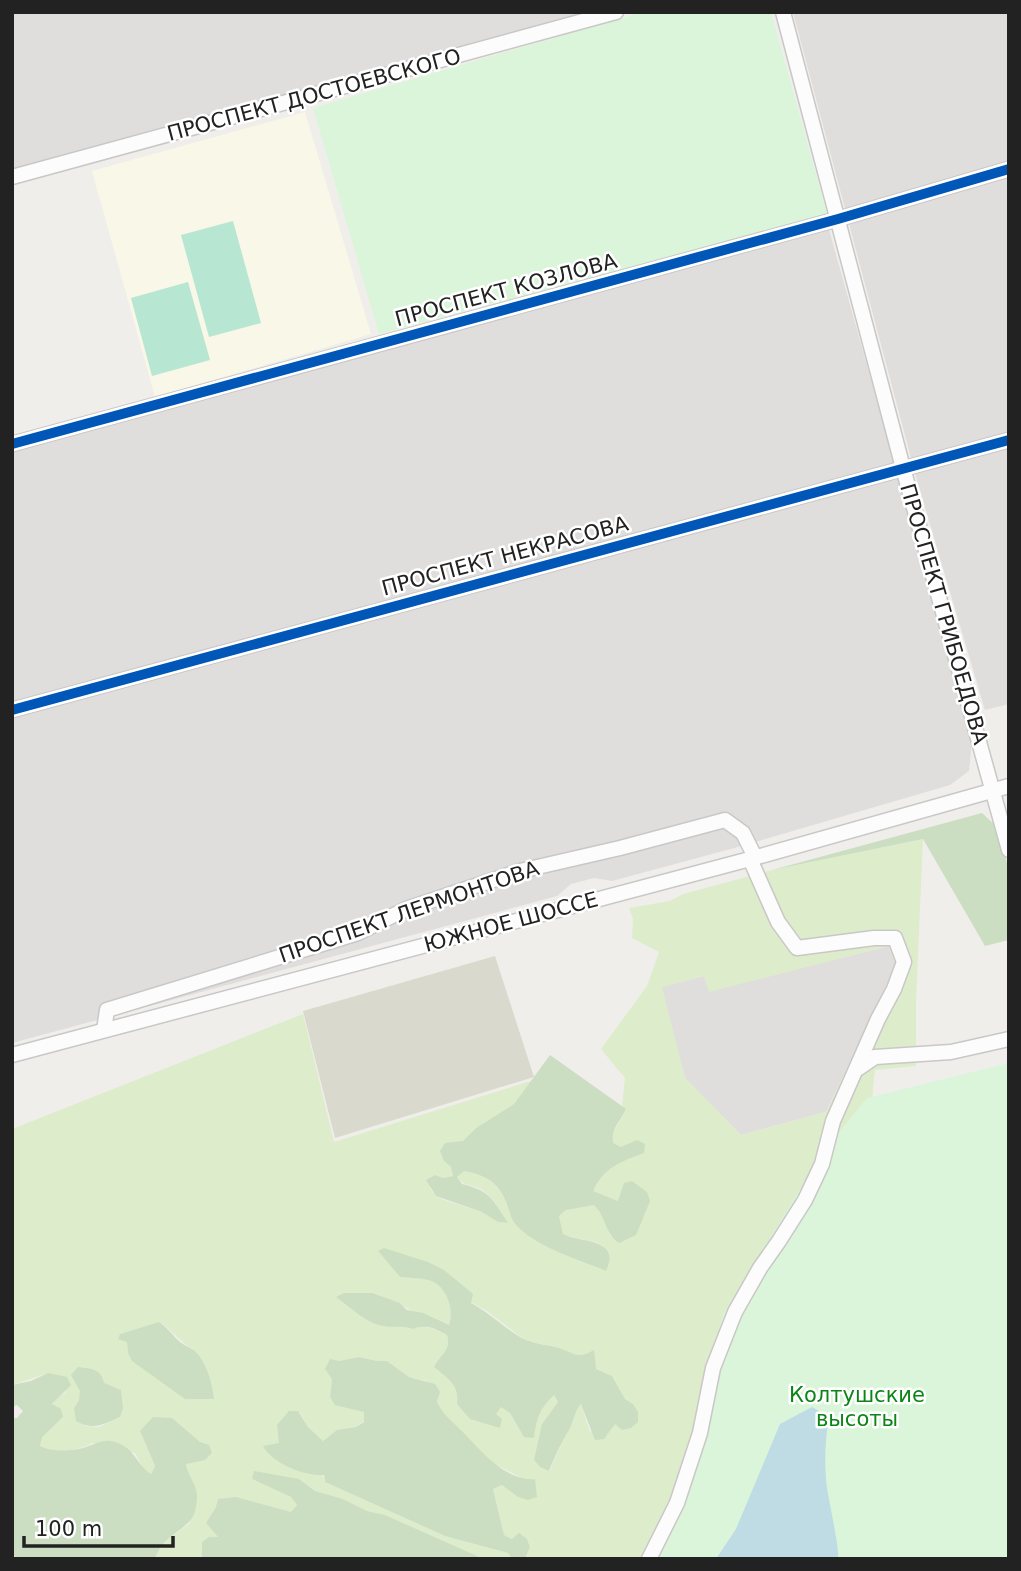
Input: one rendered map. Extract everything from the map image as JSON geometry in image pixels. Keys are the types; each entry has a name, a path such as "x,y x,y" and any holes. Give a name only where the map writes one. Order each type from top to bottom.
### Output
{"street":[{"name":"ПРОСПЕКТ ДОСТОЕВСКОГО","path":"12,177 616,12"},
{"name":"ПРОСПЕКТ ГРИБОЕДОВА","path":"783,12 903,468 1009,850"},
{"name":"ПРОСПЕКТ КОЗЛОВА","path":"12,444 838,219 1009,169"},
{"name":"ПРОСПЕКТ НЕКРАСОВА","path":"12,710 1009,440"},
{"name":"ЮЖНОЕ ШОССЕ","path":"12,1055 753,858 1009,786"},
{"name":"ПРОСПЕКТ ЛЕРМОНТОВА","path":"104,1030 107,1010 358,933 406,909 520,871 725,820 743,833 753,858"},
{"path":"649,1559 677,1503 700,1433 713,1368 735,1312 811,1188 822,1164 833,1121 904,962 895,938 874,938 797,948 778,922 753,858"},
{"path":"857,1069 875,1057 951,1052 1009,1039"}],"shaded area":[{"path":"12,12 599,12 12,172"},
{"path":"793,12 1009,12 1009,704 985,710 916,477"},
{"path":"305,112 371,334 155,397 92,171"},
{"path":"828,226 972,741 969,771 950,785 738,847 612,881 594,878 571,884 557,896 12,1043 12,448"},
{"path":"889,946 896,965 826,1112 741,1135 685,1078 661,987 704,976 709,991"},
{"path":"495,956 534,1077 335,1138 303,1011"}],"green space":[{"path":"643,12 771,12 827,214 379,334 313,108"},
{"path":"233,221 261,323 209,337 181,235"},
{"path":"188,282 210,360 152,376 131,298"},
{"path":"982,813 997,827 1009,870 1009,940 985,946 923,839 772,870"},
{"path":"923,839 916,1066 875,1070 869,1129 672,1559 525,1559 530,1547 527,1539 519,1534 512,1539 504,1535 493,1489 502,1485 518,1497 526,1480 493,1463 472,1444 441,1410 427,1381 409,1377 387,1361 359,1357 339,1361 332,1379 330,1397 364,1412 364,1421 356,1427 337,1430 323,1441 308,1427 299,1411 325,1482 445,1536 508,1553 512,1559 484,1559 385,1515 315,1491 299,1479 252,1479 291,1497 297,1505 291,1512 216,1507 206,1523 219,1538 202,1542 202,1559 154,1559 165,1541 189,1524 196,1489 187,1472 186,1463 205,1460 212,1453 172,1418 140,1431 155,1466 151,1474 143,1468 135,1453 92,1443 66,1450 52,1450 40,1446 51,1408 66,1392 48,1373 12,1385 12,1129 303,1014 334,1142 531,1081 514,1104 476,1128 444,1161 451,1167 453,1176 443,1178 435,1175 430,1188 436,1196 444,1200 482,1212 498,1222 507,1223 490,1196 457,1177 464,1171 487,1179 502,1194 514,1222 528,1235 549,1248 606,1271 609,1252 597,1243 563,1234 559,1216 566,1210 594,1204 601,1211 611,1237 618,1201 592,1191 596,1183 613,1167 643,1153 629,1145 621,1147 612,1143 615,1129 626,1110 622,1106 625,1078 601,1049 647,986 659,952 632,938 633,919 629,908 670,901 683,894 772,870","holes":["888,946 896,965 826,1112 741,1135 685,1078 662,987 704,976 709,992","378,1251 434,1282 400,1277","437,1283 487,1311 525,1340 561,1349 577,1357 585,1356 596,1369 612,1376 625,1399 633,1404 615,1424 590,1432 581,1404 550,1471 540,1467 542,1424 558,1402 554,1394 540,1409 524,1436 510,1413 501,1406 495,1414 459,1395 456,1385 434,1367 447,1349 447,1335 426,1327 413,1329 403,1325 384,1326 400,1303 449,1325 451,1312 448,1298","160,1322 193,1349 128,1353 127,1342 120,1334","81,1391 120,1417 99,1427 85,1426 74,1408"]},
{"path":"550,1055 626,1109 615,1129 613,1143 621,1147 637,1140 645,1144 644,1153 621,1162 608,1171 593,1191 618,1201 624,1183 632,1181 647,1192 650,1201 636,1235 619,1243 611,1235 594,1205 566,1210 559,1216 563,1234 604,1247 609,1253 606,1271 549,1248 528,1235 515,1224 502,1194 488,1179 464,1171 457,1177 462,1184 485,1193 508,1223 498,1222 482,1212 436,1196 426,1180 435,1175 443,1178 453,1176 451,1167 444,1161 440,1151 445,1143 463,1141 476,1128 514,1104"},
{"name":"Колтушские высоты","path":"1009,1063 1009,1559 657,1559 695,1430 723,1314 825,1149 867,1098"},
{"path":"384,1248 444,1270 473,1294 471,1303 526,1340 576,1355 584,1355 594,1350 596,1369 612,1376 625,1399 633,1404 638,1412 638,1422 631,1428 622,1430 615,1424 604,1439 595,1440 581,1404 549,1471 540,1467 534,1460 542,1424 558,1402 554,1395 540,1414 534,1438 524,1437 510,1413 501,1407 496,1414 502,1419 500,1428 470,1419 457,1404 455,1387 434,1367 447,1349 447,1335 426,1327 413,1329 378,1325 365,1319 336,1297 344,1293 372,1293 400,1303 407,1310 423,1313 449,1325 450,1305 440,1286 428,1280 400,1277 378,1251"},
{"path":"159,1322 199,1356 208,1373 214,1399 185,1399 132,1361 127,1342 118,1339 120,1334"},
{"path":"359,1357 387,1361 409,1377 435,1384 440,1392 437,1401 441,1408 483,1453 513,1475 535,1479 537,1497 528,1500 518,1497 502,1485 493,1489 504,1535 512,1539 519,1533 527,1539 530,1547 525,1559 512,1559 508,1553 445,1536 325,1482 324,1475 290,1468 274,1458 263,1446 279,1443 277,1425 289,1411 298,1411 308,1427 323,1441 337,1430 356,1427 364,1422 364,1412 335,1405 330,1397 332,1379 325,1369 330,1359 339,1361"},
{"path":"78,1367 95,1370 104,1383 121,1390 123,1408 120,1417 93,1426 76,1421 74,1408 80,1391 71,1375"},
{"path":"48,1373 67,1377 71,1385 52,1404 61,1409 63,1417 42,1437 40,1446 67,1450 103,1441 115,1442 127,1448 151,1474 155,1466 140,1431 153,1417 172,1418 200,1442 209,1445 212,1453 205,1460 186,1464 197,1492 195,1513 188,1523 163,1544 154,1559 15,1559 12,1546 12,1418 17,1418 23,1411 17,1405 12,1407 12,1385 31,1381"},
{"path":"254,1471 299,1479 315,1491 385,1515 484,1559 202,1559 202,1542 209,1537 218,1537 206,1523 218,1499 236,1497 291,1512 297,1505 291,1497 252,1479"}],"water":[{"path":"812,1407 829,1417 825,1471 838,1559 716,1559 736,1529 780,1424"}],"cycle path":[{"path":"12,444 838,219 1009,169"},
{"path":"12,710 1009,440"}]}
